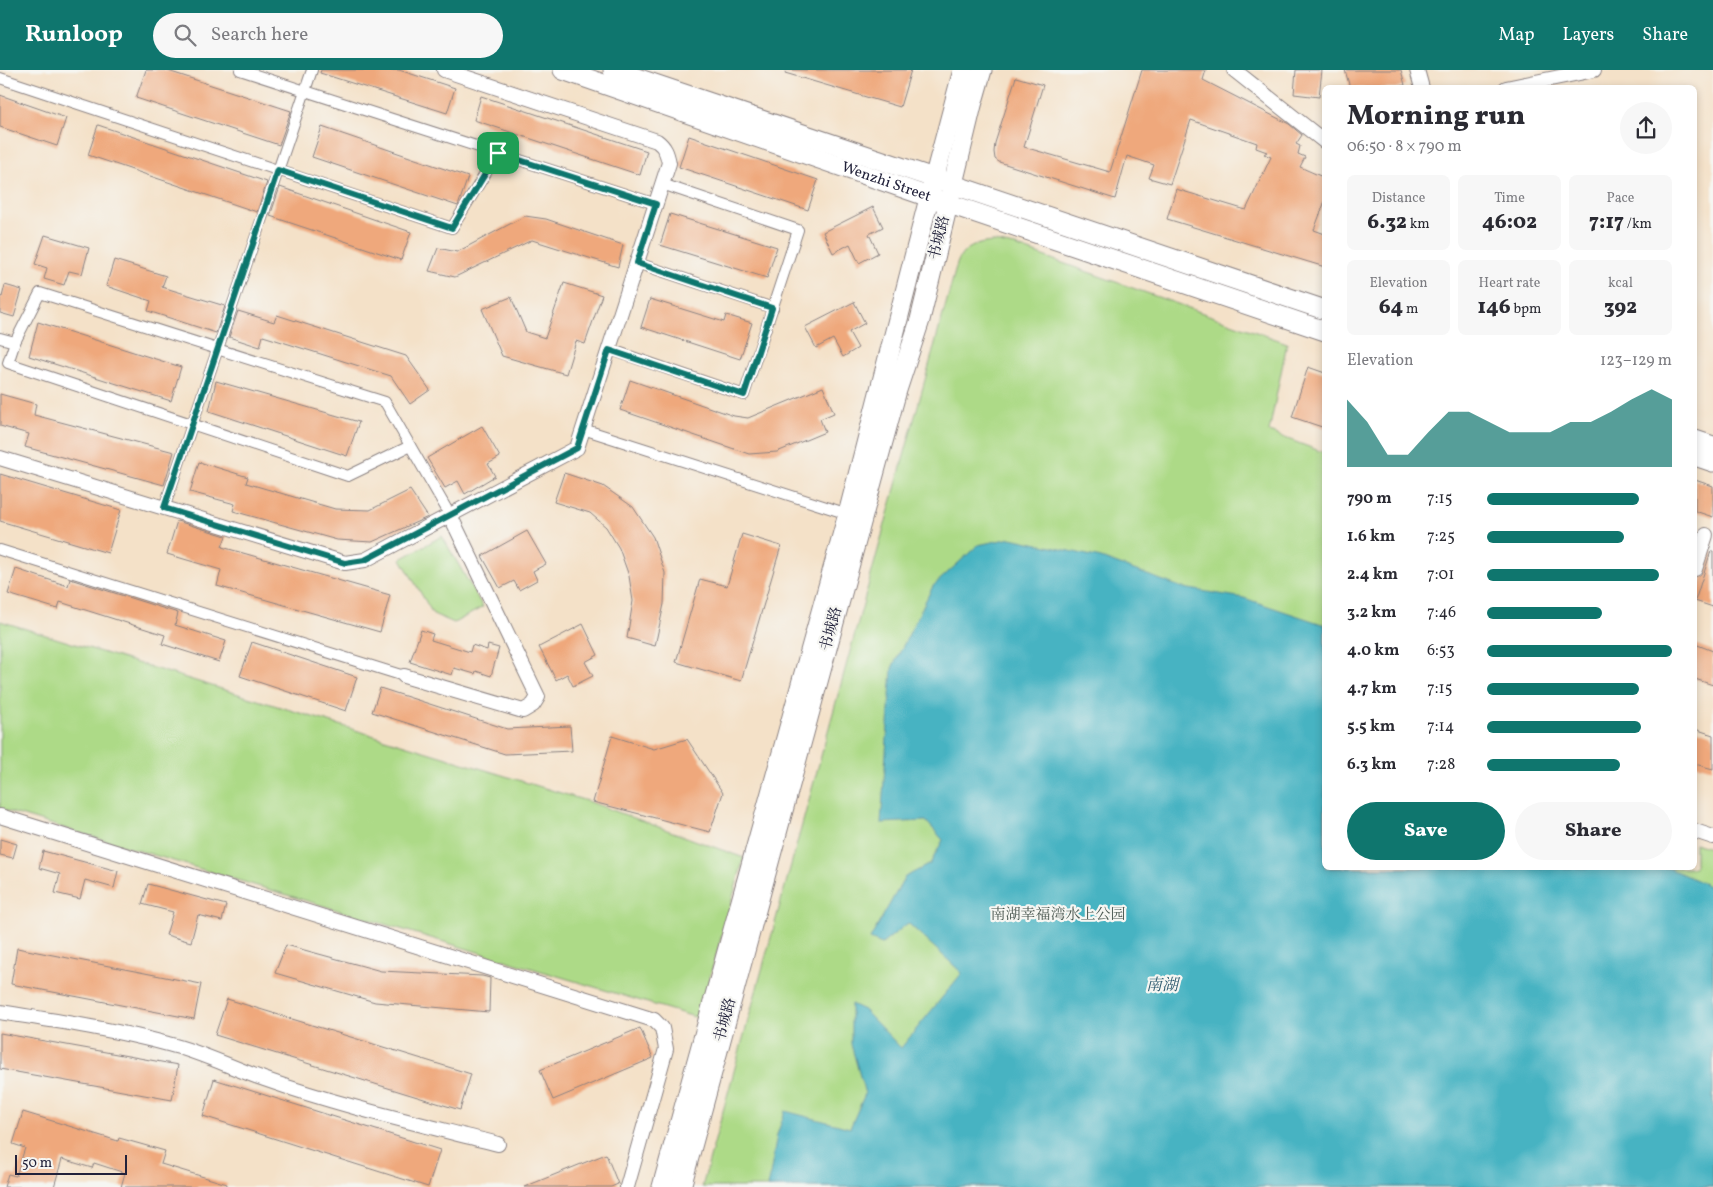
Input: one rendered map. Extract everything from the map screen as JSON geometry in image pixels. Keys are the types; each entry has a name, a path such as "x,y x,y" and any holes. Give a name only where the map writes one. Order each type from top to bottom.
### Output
{"main road":[{"name":"Wenzhi Street","path":"563,70 929,197 1322,330"},
{"name":"Wenzhi Street","path":"613,70 1322,308"},
{"name":"书城路","path":"662,1187 848,514 963,70"},
{"name":"书城路","path":"681,1187 897,390 920,320 982,70"},
{"path":"1697,441 1713,446"},
{"path":"1697,457 1713,462"}],"street":[{"path":"240,70 656,204"},
{"path":"164,508 312,70"},
{"path":"0,458 345,563 365,560 577,448 669,163 664,147 657,141 444,70"},
{"path":"1234,70 1322,140"},
{"path":"1417,70 1421,85"},
{"path":"1521,85 1594,70"},
{"path":"0,78 452,228 498,153"},
{"path":"609,350 744,395 798,230 662,184"},
{"path":"637,263 772,308"},
{"path":"0,550 404,676 523,711 533,705 538,697 450,515 385,402 40,293 15,342 8,363 348,476 410,446"},
{"path":"0,338 15,342"},
{"path":"584,429 848,514"},
{"path":"1697,562 1705,535"},
{"path":"0,816 654,1020 662,1028 666,1049 627,1187"},
{"path":"1697,832 1713,837"},
{"path":"0,1012 109,1030 170,1044 210,1057 263,1079 361,1109 498,1144"}],"green space":[{"name":"南湖","path":"994,242 1015,246 1287,343 1269,432 1322,452 1322,870 1697,870 1697,844 1713,849 1713,1187 702,1187 957,264 967,250 982,243"},
{"path":"442,536 483,607 454,623 433,614 401,559"},
{"path":"0,621 590,802 744,858 698,1018 0,809"}],"water":[{"name":"南湖","path":"1011,538 1101,558 1183,588 1244,598 1322,624 1322,870 1673,870 1713,889 1713,1187 768,1187 777,1135 785,1111 850,1128 865,1094 851,1044 851,1004 864,1010 901,1048 962,973 908,923 882,944 870,939 905,877 930,864 943,840 926,821 881,823 892,668 933,586 978,545"}],"building":[{"path":"146,70 165,70 291,111 279,145 136,98"},
{"path":"321,70 399,70 455,88 447,113 320,73"},
{"path":"786,70 911,70 900,107 785,73"},
{"path":"1142,70 1206,70 1203,80 1289,124 1302,135 1296,144 1300,146 1298,154 1305,157 1300,167 1322,177 1322,209 1314,230 1322,233 1322,266 1167,219 1176,189 1246,210 1271,157 1264,154 1267,152 1256,148 1257,143 1191,120 1170,184 1149,178 1154,165 1127,156 1115,199 999,162 995,159 995,143 1016,77 1043,85 1024,147 1110,172"},
{"path":"1296,70 1322,70 1319,97 1294,94"},
{"path":"1345,70 1401,70 1405,85 1349,85"},
{"path":"0,95 66,118 57,146 0,127"},
{"path":"481,96 647,151 640,175 474,120"},
{"path":"98,125 267,182 257,212 88,155"},
{"path":"322,127 468,177 458,206 312,157"},
{"path":"689,136 818,180 808,210 679,167"},
{"path":"280,187 411,232 401,260 270,216"},
{"path":"873,207 883,227 869,234 878,253 859,263 850,244 833,253 823,232"},
{"path":"670,214 777,247 767,278 660,245"},
{"path":"525,216 546,219 623,245 618,267 532,240 455,277 429,271 438,248 457,252"},
{"path":"45,235 89,248 82,274 69,271 64,285 44,279 47,268 35,264"},
{"path":"114,260 166,276 162,287 225,306 216,333 148,311 151,301 106,286"},
{"path":"564,283 602,295 585,344 576,341 566,374 502,356 482,309 511,297 526,332 545,338"},
{"path":"5,285 22,290 14,317 0,313 0,296 2,297"},
{"path":"650,299 724,322 726,315 752,323 740,359 641,327"},
{"path":"854,302 865,323 849,332 858,348 843,357 833,339 816,348 805,327"},
{"path":"238,311 274,322 277,315 406,356 430,390 410,404 391,376 263,336 260,347 229,337"},
{"path":"38,322 181,367 171,401 29,356"},
{"path":"1308,367 1322,372 1322,427 1292,417"},
{"path":"630,380 734,416 748,418 823,387 834,413 820,419 825,432 777,452 749,454 620,410"},
{"path":"216,381 359,422 347,456 209,411"},
{"path":"0,394 36,404 34,415 174,452 164,485 25,447 29,434 0,426"},
{"path":"482,426 500,457 488,464 495,476 465,494 458,481 445,488 427,458"},
{"path":"199,462 248,477 246,483 335,509 370,510 410,490 428,517 372,542 337,540 233,511 235,504 190,492"},
{"path":"564,473 603,486 633,507 653,537 665,573 664,604 655,646 627,638 633,601 629,576 619,548 606,527 590,513 554,502"},
{"path":"0,474 121,510 108,553 0,521"},
{"path":"1697,481 1713,486 1713,517 1697,512"},
{"path":"177,521 226,536 222,547 390,595 380,632 217,586 221,570 167,554"},
{"path":"527,531 546,564 533,571 537,580 519,590 514,581 500,588 482,556"},
{"path":"742,534 781,546 741,681 676,662 700,579 727,586"},
{"path":"1711,551 1713,551 1713,607 1697,602 1697,595"},
{"path":"16,569 68,586 70,579 178,613 175,625 226,641 219,662 162,644 165,635 60,602 58,609 8,594"},
{"path":"583,624 598,655 585,662 593,676 573,686 567,674 556,680 539,647"},
{"path":"421,630 433,634 431,640 470,652 472,645 487,650 488,645 499,648 491,676 476,671 475,674 454,668 452,675 410,662"},
{"path":"252,642 357,677 346,711 240,676"},
{"path":"1697,645 1713,651 1713,685 1697,680"},
{"path":"380,688 507,729 570,726 572,751 505,754 372,712"},
{"path":"1697,730 1713,735 1713,769 1697,765"},
{"path":"612,736 654,749 687,739 723,793 710,832 593,802"},
{"path":"0,839 17,844 13,858 0,855"},
{"path":"43,851 118,871 114,888 85,880 80,899 55,893 60,874 39,868"},
{"path":"148,884 226,905 222,921 198,915 191,942 166,935 173,912 142,904"},
{"path":"286,945 381,971 490,978 489,1012 375,1002 275,973"},
{"path":"17,948 201,984 194,1019 11,984"},
{"path":"227,999 471,1074 460,1110 215,1035"},
{"path":"640,1028 653,1058 553,1100 540,1070"},
{"path":"0,1033 178,1065 172,1100 0,1069"},
{"path":"214,1079 440,1150 428,1187 203,1116"},
{"path":"23,1112 118,1141 119,1138 165,1151 161,1164 227,1184 226,1187 121,1187 125,1173 94,1163 92,1168 62,1159 54,1187 4,1187 8,1174 16,1176 25,1148 13,1144"},
{"path":"606,1154 618,1184 611,1187 524,1187"}],"route":[{"path":"498,153 656,204 637,263 772,308 744,395 609,350 577,448 365,560 355,562 345,563 164,508 278,170 452,228 498,153"}],"park label":[{"name":"南湖幸福湾水上公园","path":"1058,915"}]}
